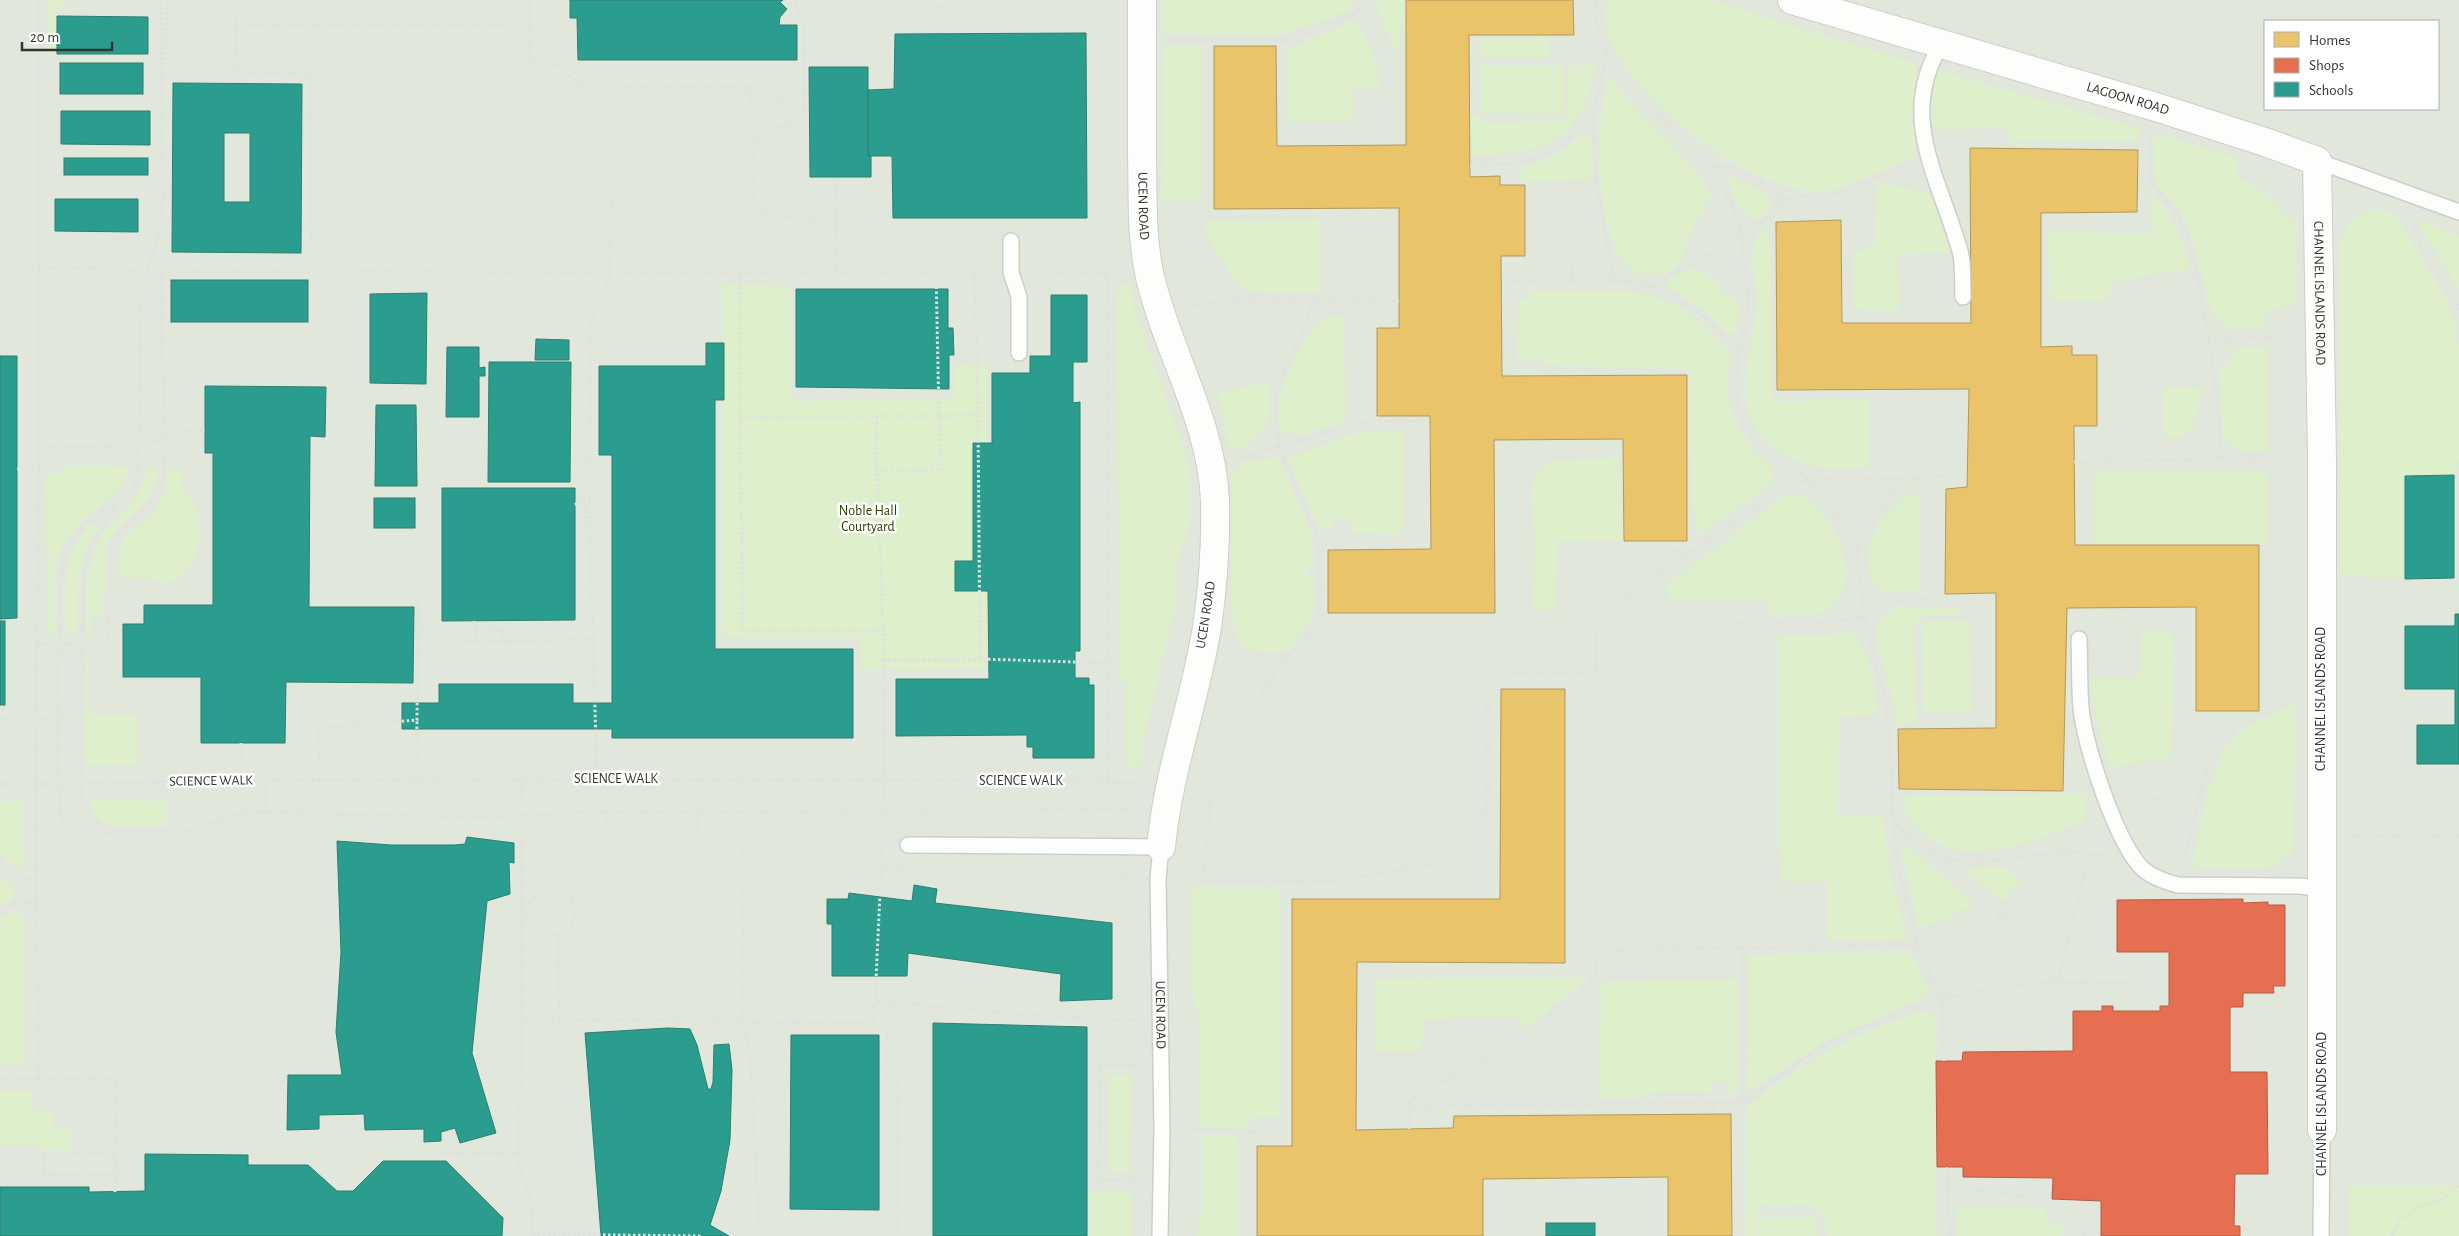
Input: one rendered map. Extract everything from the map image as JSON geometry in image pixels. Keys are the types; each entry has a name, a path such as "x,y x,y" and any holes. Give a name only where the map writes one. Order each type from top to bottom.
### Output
{"street":[{"name":"UCEN ROAD","path":"1142,0 1144,238 1151,279 1206,440 1212,466 1215,502 1214,563 1207,627 1164,811 1161,848"},
{"name":"LAGOON ROAD","path":"1792,0 2156,107 2317,161"},
{"name":"CHANNEL ISLANDS ROAD","path":"2317,161 2322,458 2320,692 2322,1130"}],"lane":[{"path":"1942,43 1930,61 1923,92 1921,120 1926,156 1960,253 1962,297"},
{"name":"LAGOON ROAD","path":"2317,161 2459,212"},
{"path":"1011,240 1011,272 1019,297 1019,352"},
{"path":"2079,639 2081,710 2095,768 2112,815 2133,856 2144,870 2161,881 2178,885 2300,886 2321,889"},
{"path":"908,845 1161,848"},
{"name":"UCEN ROAD","path":"1160,1236 1162,1129 1158,879 1161,848"},
{"name":"CHANNEL ISLANDS ROAD","path":"2322,1130 2322,1236"}],"path":[{"path":"36,712 39,468 39,0"},
{"path":"114,832 95,823 85,812 81,800 81,708 85,570 90,549 110,518 114,507 133,487 138,474 139,314 141,294 158,237 162,215 160,0"},
{"path":"162,88 168,0"},
{"path":"220,0 236,16 238,72 310,74 312,272"},
{"path":"528,0 529,61 558,66 584,88 748,87 764,91 804,115"},
{"path":"794,0 804,26 804,115"},
{"path":"923,0 945,8"},
{"path":"1142,40 1289,40 1355,14 1366,0"},
{"path":"1595,0 1595,18 1607,56 1655,112 1714,166 1731,203 1742,236 1748,291 1746,326 1739,348 1736,382 1738,408 1751,437 1775,458 1811,480 1857,550 1864,617 1888,708 1896,857 1918,945 1942,999 1944,1061"},
{"path":"236,26 506,25 530,31"},
{"path":"1607,56 1593,116 1596,182 1615,280"},
{"path":"748,87 752,109 753,195 760,209 776,218 837,218"},
{"path":"2156,107 2150,127 2151,181 2179,217 2187,234 2213,364 2222,459"},
{"path":"752,141 804,115"},
{"path":"1470,166 1519,163 1544,155 1569,139 1593,116"},
{"path":"1714,166 1730,167 1762,183 1785,198 1842,193 1926,156"},
{"path":"837,177 837,271"},
{"path":"597,779 589,505 590,325 592,314 608,283 610,273 612,194"},
{"path":"2412,194 2411,218 2424,252 2457,303 2459,310"},
{"path":"1652,286 1742,236 1771,215 1785,198"},
{"path":"1572,266 1573,282"},
{"path":"38,267 135,270"},
{"path":"1035,272 1104,273 1118,269"},
{"path":"349,271 596,273"},
{"path":"975,271 980,659"},
{"path":"157,272 319,272"},
{"path":"87,644 109,642 110,554 117,536 158,496 164,480 166,438 162,355 162,272"},
{"path":"740,272 742,631 883,631"},
{"path":"877,470 942,470 936,272"},
{"path":"625,273 987,272"},
{"path":"1104,273 1109,287 1109,781"},
{"path":"1508,281 1573,282 1615,280 1652,286 1692,307 1739,348"},
{"path":"1161,310 1220,301 1399,301"},
{"path":"1261,696 1279,664 1308,638 1320,613 1318,540 1314,526 1278,447 1277,394 1288,363 1304,330 1312,301"},
{"path":"2209,339 2272,338"},
{"path":"741,417 978,415"},
{"path":"877,417 883,631 884,801"},
{"path":"1212,466 1373,421 1423,421"},
{"path":"147,444 182,431 206,430"},
{"path":"39,448 128,445"},
{"path":"2074,462 2322,458"},
{"path":"17,469 39,468"},
{"path":"1619,606 1626,598 1788,486 1811,480 1901,480 1958,475"},
{"path":"1857,550 1901,480"},
{"path":"575,505 584,498 589,498"},
{"path":"584,498 584,526 586,526 587,505 589,505"},
{"path":"114,507 104,509 78,533 69,546 61,575 58,784 62,821 71,831 81,836 103,836 114,832 183,831 200,827 233,814 264,813 522,817 578,812 1164,811"},
{"path":"1642,552 1691,552"},
{"path":"382,584 418,597 416,779"},
{"path":"1726,623 1806,624 1864,617 1910,596 1932,600"},
{"path":"474,620 477,642"},
{"path":"418,622 438,633 477,642 593,639"},
{"path":"476,629 503,629 503,642"},
{"path":"1211,800 1203,882 1328,882 1441,863 1463,848 1488,805 1488,696 1495,683 1511,673 1595,673 1597,632"},
{"path":"36,643 55,644"},
{"path":"64,644 77,644"},
{"path":"883,661 980,659 1108,663"},
{"path":"2178,885 2202,785 2215,743 2226,732 2288,697 2302,692 2320,692"},
{"path":"0,719 58,720 81,708"},
{"path":"58,720 81,735"},
{"path":"320,780 319,728 417,720"},
{"path":"36,729 39,880 38,1079"},
{"path":"241,743 241,781"},
{"name":"SCIENCE WALK","path":"87,783 597,779 1109,781 1145,784"},
{"path":"522,780 522,804"},
{"path":"744,780 744,804"},
{"path":"264,813 266,781"},
{"path":"0,784 52,784"},
{"path":"63,784 74,784"},
{"path":"602,812 616,834"},
{"path":"698,813 698,834"},
{"path":"1894,823 1919,844 1942,857 1958,861 1994,860 2064,852 2117,858 2133,856"},
{"path":"744,828 743,1021 750,1055 760,1236"},
{"path":"522,1019 872,1022 875,1001 883,828"},
{"path":"2321,836 2459,835"},
{"path":"522,836 522,1019 518,1163 533,1210 533,1235 702,1236"},
{"path":"1942,999 2001,914 2064,852"},
{"path":"2058,982 2089,854"},
{"path":"1942,857 1950,869 2001,914 2058,982"},
{"path":"0,862 19,877 39,880"},
{"path":"1116,868 1132,880 1138,888"},
{"path":"555,889 570,894 575,912 573,925 567,933 558,936 550,933 538,924 522,909 542,890 555,889"},
{"path":"0,910 14,904 38,901"},
{"path":"558,936 560,1019"},
{"path":"1409,1129 1409,1100 1518,1041 1594,982 1598,950 1918,945"},
{"path":"1743,948 1743,1102"},
{"path":"1409,1107 1743,1102 1820,1048 1857,1029 1942,999 1982,990 2058,982 2142,983"},
{"path":"875,1001 1068,1018 1136,1020"},
{"path":"888,1002 887,1079 898,1079 897,1236"},
{"path":"1136,1066 1100,1065 1098,1180 1136,1179"},
{"path":"0,1079 115,1078 115,1192"},
{"path":"1713,1113 1714,1102"},
{"path":"1193,1129 1266,1132"},
{"path":"115,1154 43,1155 44,1174 115,1175"},
{"path":"442,1154 518,1154"},
{"path":"1947,1167 1951,1236"},
{"path":"1947,1186 2033,1197 2085,1236"},
{"path":"2392,1236 2398,1221 2420,1206 2437,1203 2459,1186"}],"shaded area":[{"path":"0,0 2459,0 2459,1236 0,1236"}],"green space":[{"path":"48,0 66,0 66,6 58,6 58,16 55,16 55,53 48,53"},
{"path":"1162,0 1349,0 1352,9 1289,32 1275,35 1162,34"},
{"path":"1375,0 1403,0 1399,55 1385,28"},
{"path":"1608,0 1709,0 1917,64 1912,117 1916,152 1913,157 1838,189 1831,190 1811,191 1791,188 1748,171 1698,139 1659,105 1640,84 1623,62 1611,40 1605,19"},
{"path":"1357,20 1373,55 1380,85 1376,88 1354,88 1354,121 1287,122 1288,50"},
{"path":"1548,37 1549,57 1481,57 1480,38"},
{"path":"1163,45 1201,46 1201,199 1162,200"},
{"path":"1482,65 1563,65 1563,114 1481,114"},
{"path":"1569,65 1596,65 1589,91 1580,112 1568,128 1554,140 1536,148 1516,153 1468,155 1467,111 1491,124 1567,120"},
{"path":"1937,70 2140,129 2139,141 2010,141 2007,128 1933,129 1933,99"},
{"path":"1611,77 1636,108 1689,163 1713,195 1693,228 1680,265 1653,275 1632,269 1618,253 1608,228 1600,170 1600,142 1602,110 1608,79"},
{"path":"2154,133 2237,158 2240,178 2265,193 2295,222 2295,303 2268,312 2265,319 2265,330 2229,328 2212,314 2191,232 2178,207 2158,185 2155,178"},
{"path":"1582,136 1591,139 1591,179 1519,182 1518,170 1552,157"},
{"path":"1732,178 1760,190 1771,201 1770,209 1759,219 1752,219 1737,202 1731,192 1729,181"},
{"path":"1877,183 1931,194 1950,253 1897,254 1900,311 1853,309 1853,255 1875,245"},
{"path":"2151,193 2171,218 2184,247 2190,268 2111,283 2109,301 2050,300 2048,231 2153,234"},
{"path":"2377,209 2388,211 2397,218 2447,301 2456,328 2459,347 2459,458 2454,475 2405,476 2405,579 2340,575 2339,247 2344,233 2351,222 2362,214"},
{"path":"1320,220 1320,292 1260,292 1248,290 1237,284 1208,237 1203,221"},
{"path":"2423,221 2459,237 2459,290 2420,226 2420,222"},
{"path":"1762,229 1770,231 1772,402 1809,402 1830,398 1869,400 1869,468 1827,468 1812,466 1798,461 1772,445 1753,422 1747,407 1745,381 1757,302 1754,245"},
{"path":"1694,268 1712,278 1727,295 1739,304 1737,331 1734,334 1728,333 1704,310 1668,287 1668,283 1673,277"},
{"path":"1129,283 1134,310 1185,451 1190,479 1190,525 1176,563 1176,603 1142,745 1142,765 1126,766 1126,682 1120,680 1117,294 1121,286"},
{"name":"Noble Hall Courtyard","path":"722,284 790,286 791,401 954,399 955,365 988,366 986,668 861,670 860,637 722,637"},
{"path":"1530,291 1621,291 1646,294 1683,309 1728,348 1730,357 1727,383 1729,403 1735,420 1753,450 1773,470 1772,480 1768,486 1699,536 1695,513 1691,506 1689,369 1544,365 1542,358 1517,359 1519,302 1528,298"},
{"path":"1343,315 1346,420 1305,434 1288,433 1280,425 1277,414 1282,390 1294,360 1319,323 1328,317"},
{"path":"2236,347 2267,348 2267,451 2237,450 2232,448 2224,439 2218,373 2228,363"},
{"path":"1268,382 1270,406 1264,427 1248,444 1232,450 1229,447 1218,394"},
{"path":"2164,387 2202,388 2197,414 2183,437 2164,437"},
{"path":"1403,430 1403,534 1353,533 1350,518 1333,519 1331,529 1319,528 1288,462 1292,457 1353,434"},
{"path":"1278,458 1311,530 1312,567 1308,568 1308,580 1313,581 1313,616 1289,650 1264,652 1240,645 1233,625 1231,472 1247,462"},
{"path":"1620,458 1622,540 1557,541 1555,609 1535,610 1533,606 1535,541 1531,492 1536,471 1552,461"},
{"path":"64,465 128,467 127,475 121,487 80,522 62,547 58,557 54,590 55,635 47,635 46,476 49,473 64,474"},
{"path":"170,467 181,467 182,489 191,498 199,523 199,537 191,564 183,574 165,583 159,583 143,577 119,577 122,541 152,513 162,500 168,485"},
{"path":"146,468 157,468 152,491 139,509 107,542 103,614 91,616 91,635 88,634 87,590 92,557 109,526 138,493"},
{"path":"2094,471 2267,471 2268,543 2094,544"},
{"path":"1919,492 1919,591 1882,591 1873,581 1869,569 1868,556 1870,544 1875,531 1891,509 1903,499"},
{"path":"1792,493 1806,499 1820,510 1831,525 1840,543 1845,562 1845,580 1840,596 1828,609 1823,612 1808,614 1768,615 1767,600 1669,599 1666,587 1783,496"},
{"path":"93,523 97,525 97,528 81,566 76,634 66,634 66,589 70,561 82,535"},
{"path":"1902,607 1960,607 1961,614 1920,616 1913,630 1917,722 1898,726 1891,690 1877,643 1876,632 1880,621 1892,610"},
{"path":"1922,621 1970,621 1971,711 1923,712"},
{"path":"2141,631 2172,633 2174,660 2171,758 2110,767 2095,713 2090,678 2140,678"},
{"path":"1840,632 1850,635 1859,642 1865,652 1873,678 1878,714 1840,717"},
{"path":"1778,635 1839,635 1838,816 1883,816 1888,860 1907,940 1828,940 1827,882 1781,882 1782,852 1778,851"},
{"path":"86,657 89,657 89,715 137,715 138,764 85,765"},
{"path":"2292,704 2296,709 2293,852 2274,867 2268,868 2196,868 2192,864 2208,791 2223,751 2237,733"},
{"path":"2086,794 2084,821 2022,843 2000,849 1978,851 1957,850 1937,843 1920,830 1910,818 1905,810 1903,796"},
{"path":"90,800 166,801 166,825 132,826 108,823 92,811"},
{"path":"0,801 22,801 23,868 20,869 0,853"},
{"path":"1908,846 1973,903 1947,919 1920,927 1901,852 1904,847"},
{"path":"2006,867 2020,881 2004,902 1963,869"},
{"path":"0,875 14,888 12,899 0,904"},
{"path":"1191,887 1280,888 1280,1117 1249,1117 1249,1127 1199,1127 1199,1014 1190,986"},
{"path":"15,912 19,913 23,918 24,1063 0,1063 0,918"},
{"path":"1907,953 1913,957 1927,987 1927,992 1923,997 1823,1043 1747,1091 1748,955"},
{"path":"1590,977 1521,1031 1520,1017 1425,1019 1420,1051 1376,1051 1376,979"},
{"path":"1738,980 1737,1095 1728,1094 1727,1082 1713,1082 1712,1092 1663,1091 1631,1098 1600,1098 1601,981"},
{"path":"1922,1011 1932,1013 1935,1020 1935,1212 1937,1236 1828,1236 1823,1215 1813,1205 1773,1206 1759,1204 1758,1236 1745,1236 1746,1108 1788,1076 1830,1051 1896,1020"},
{"path":"1109,1075 1131,1075 1130,1172 1109,1172"},
{"path":"0,1092 32,1092 32,1111 52,1111 52,1130 71,1130 71,1150 40,1150 39,1145 0,1145"},
{"path":"1201,1135 1235,1135 1238,1140 1238,1236 1196,1236 1202,1215"},
{"path":"2348,1186 2459,1186 2459,1236 2349,1236"},
{"path":"1090,1191 1131,1191 1131,1236 1090,1236"},
{"path":"2046,1207 2046,1225 2062,1225 2062,1236 1957,1236 1957,1208"},
{"path":"1760,1217 1818,1217 1818,1236 1760,1236"}],"building: Homes":[{"path":"1406,0 1573,0 1574,35 1469,35 1470,177 1500,176 1500,185 1525,185 1525,256 1501,256 1502,376 1687,375 1687,541 1624,541 1623,439 1494,440 1495,613 1328,613 1328,550 1431,549 1430,416 1377,416 1377,328 1399,328 1399,208 1214,209 1214,46 1276,46 1277,146 1406,145"},
{"path":"1970,148 2138,150 2137,212 2041,213 2041,347 2072,346 2072,355 2097,355 2097,426 2074,426 2075,545 2259,545 2259,711 2196,711 2196,607 2067,608 2063,791 1899,789 1898,729 1996,728 1996,593 1945,594 1946,489 1967,487 1969,389 1777,390 1776,222 1841,220 1842,323 1971,323"},
{"path":"1501,689 1565,689 1565,963 1357,962 1356,1130 1453,1128 1454,1116 1731,1114 1732,1236 1668,1236 1668,1177 1483,1179 1483,1236 1257,1236 1257,1146 1292,1146 1292,899 1500,899"}],"building: Shops":[{"path":"2243,899 2243,903 2268,902 2268,905 2285,905 2285,986 2273,986 2274,993 2243,993 2243,1007 2230,1007 2230,1072 2267,1072 2268,1174 2235,1174 2234,1226 2240,1226 2240,1236 2101,1236 2101,1201 2052,1199 2053,1178 1963,1177 1963,1167 1937,1167 1936,1061 1962,1061 1963,1052 2073,1051 2073,1011 2102,1011 2102,1006 2113,1006 2113,1011 2160,1011 2160,1006 2169,1006 2169,952 2117,952 2117,900"}],"building: Schools":[{"path":"570,0 783,0 780,2 787,9 780,17 779,25 797,25 797,60 578,60 577,18 570,18"},
{"path":"57,16 148,17 148,54 57,54"},
{"path":"1086,33 1087,218 893,218 892,156 868,156 868,90 894,89 895,34"},
{"path":"60,63 143,63 143,94 60,94"},
{"path":"809,67 868,67 868,156 871,156 871,177 810,177"},
{"path":"173,83 302,84 301,253 172,252","holes":["224,133 250,133 250,202 224,202"]},
{"path":"61,111 150,111 150,145 61,144"},
{"path":"64,158 148,158 148,175 64,175"},
{"path":"55,199 138,199 138,232 55,231"},
{"path":"171,280 308,280 308,322 171,322"},
{"path":"796,289 948,289 948,328 953,328 954,355 949,355 949,389 796,387"},
{"path":"427,293 426,384 370,383 370,294"},
{"path":"1051,295 1087,295 1087,362 1073,362 1073,403 1080,402 1080,651 1075,651 1075,678 1089,678 1089,685 1094,685 1094,758 1033,758 1033,747 1027,747 1027,735 896,736 896,679 989,679 988,591 955,591 955,561 973,561 973,443 992,443 992,373 1030,373 1030,356 1051,356"},
{"path":"536,339 569,340 569,360 535,360"},
{"path":"706,343 724,343 724,400 715,400 715,649 853,649 853,738 612,738 612,729 402,729 402,703 439,703 439,684 573,684 573,703 612,703 612,455 599,455 599,366 706,366"},
{"path":"447,347 479,347 479,368 485,367 485,376 479,376 479,417 446,417"},
{"path":"0,356 17,356 17,618 0,619"},
{"path":"489,362 571,362 570,482 488,482"},
{"path":"205,386 326,387 325,437 310,436 309,607 414,607 413,683 286,682 285,743 201,743 201,677 123,677 123,624 144,624 144,605 213,605 213,453 205,453"},
{"path":"376,405 416,405 417,486 375,486"},
{"path":"2454,475 2454,578 2405,579 2405,476"},
{"path":"442,488 575,488 575,620 442,621"},
{"path":"374,498 415,498 415,528 374,528"},
{"path":"2455,614 2459,614 2459,764 2417,764 2417,725 2455,725 2455,689 2405,689 2405,626 2455,626"},
{"path":"0,621 5,621 5,705 0,705"},
{"path":"467,837 514,843 514,863 509,862 510,894 487,901 472,1053 496,1133 460,1143 455,1128 441,1132 441,1141 424,1142 424,1129 365,1130 364,1114 319,1115 319,1129 287,1130 288,1075 342,1075 336,1032 341,952 337,841 391,845 454,845 465,844"},
{"path":"914,885 937,889 935,903 1112,923 1112,999 1060,1001 1061,974 908,953 907,976 832,976 832,924 827,924 827,899 848,899 849,893 912,901"},
{"path":"933,1023 1087,1027 1087,1236 933,1236"},
{"path":"668,1028 690,1029 697,1045 708,1089 711,1089 713,1082 714,1045 729,1044 732,1070 730,1140 721,1191 710,1225 729,1236 601,1236 585,1033"},
{"path":"791,1035 879,1035 879,1210 790,1209"},
{"path":"145,1154 248,1155 248,1165 308,1165 337,1191 353,1191 383,1161 446,1161 503,1218 502,1236 0,1236 0,1187 89,1187 89,1192 145,1191"},
{"path":"1546,1223 1595,1223 1595,1236 1546,1236"}]}
